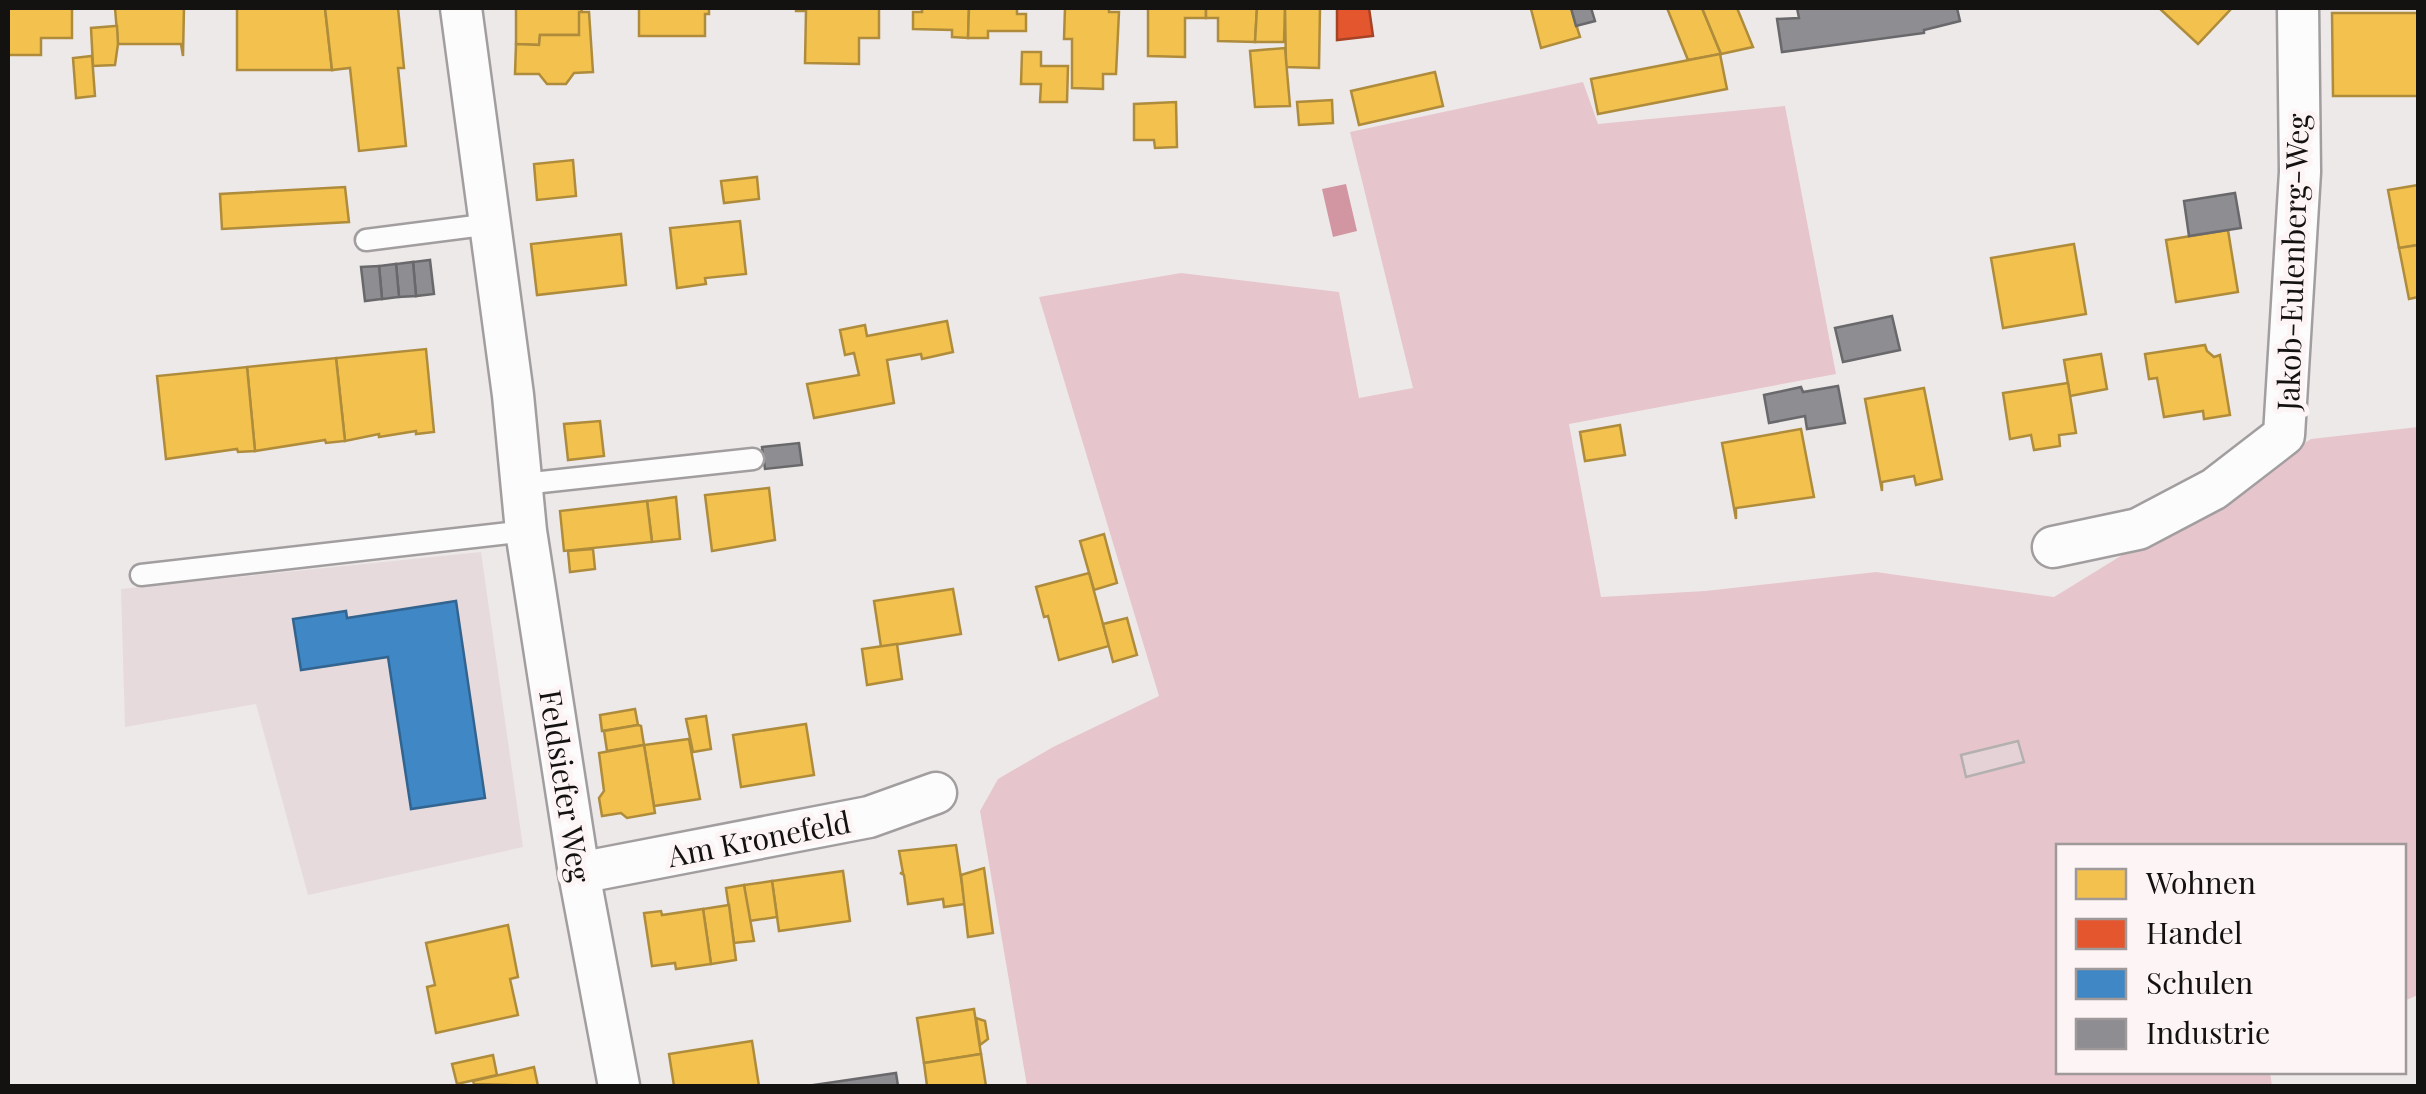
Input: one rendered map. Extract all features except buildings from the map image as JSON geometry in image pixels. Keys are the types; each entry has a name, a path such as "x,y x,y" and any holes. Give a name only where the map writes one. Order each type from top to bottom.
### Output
{"street":[{"name":"Feldsiefer Weg","path":"461,8 491,224 526,531 579,873 619,1086"},
{"name":"Jakob-Eulenberg-Weg","path":"2053,547 2138,529 2214,490 2284,436 2300,172 2298,8"},
{"name":"Am Kronefeld","path":"579,873 869,817 936,793"}],"lane":[{"path":"366,240 491,224"},
{"path":"523,484 753,460"},
{"path":"141,576 526,531"}],"shaded area":[{"path":"1583,82 1598,124 1785,106 1836,374 1569,424 1601,597 1705,591 1876,572 2054,597 2311,439 2418,427 2418,995 2406,1000 2406,844 2056,844 2056,1074 2270,1074 2272,1086 1027,1086 980,811 998,779 1053,747 1159,696 1039,297 1181,273 1339,292 1359,398 1413,388 1350,132"},
{"path":"1346,184 1357,231 1333,237 1322,189"},
{"path":"481,552 523,847 308,895 256,704 125,727 121,589"}]}
